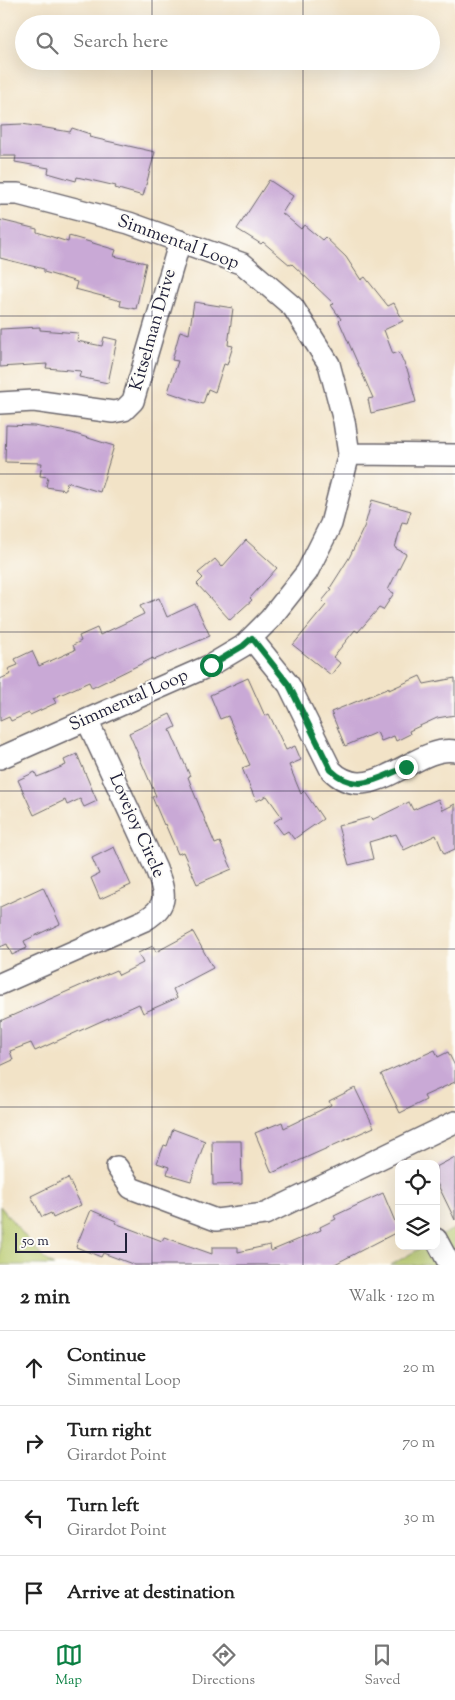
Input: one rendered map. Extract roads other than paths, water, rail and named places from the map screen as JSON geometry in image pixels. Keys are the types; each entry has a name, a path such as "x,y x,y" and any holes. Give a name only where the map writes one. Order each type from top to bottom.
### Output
{"street":[{"name":"Simmental Loop","path":"0,194 18,194 129,223 243,264 293,307 329,364 344,421 349,454 331,524 307,572 270,619 243,646 211,665 0,758"},
{"name":"Kitselman Drive","path":"0,403 34,401 113,412 124,410 133,401 180,241"},
{"path":"349,454 455,455"},
{"path":"252,638 289,685 331,770 339,778 352,784 366,783 440,752 455,751"},
{"name":"Lovejoy Circle","path":"0,984 145,920 155,914 163,904 164,890 156,869 88,720"},
{"path":"117,1167 130,1188 216,1220 265,1214 396,1159 455,1122"},
{"path":"440,1246 450,1265"}]}
